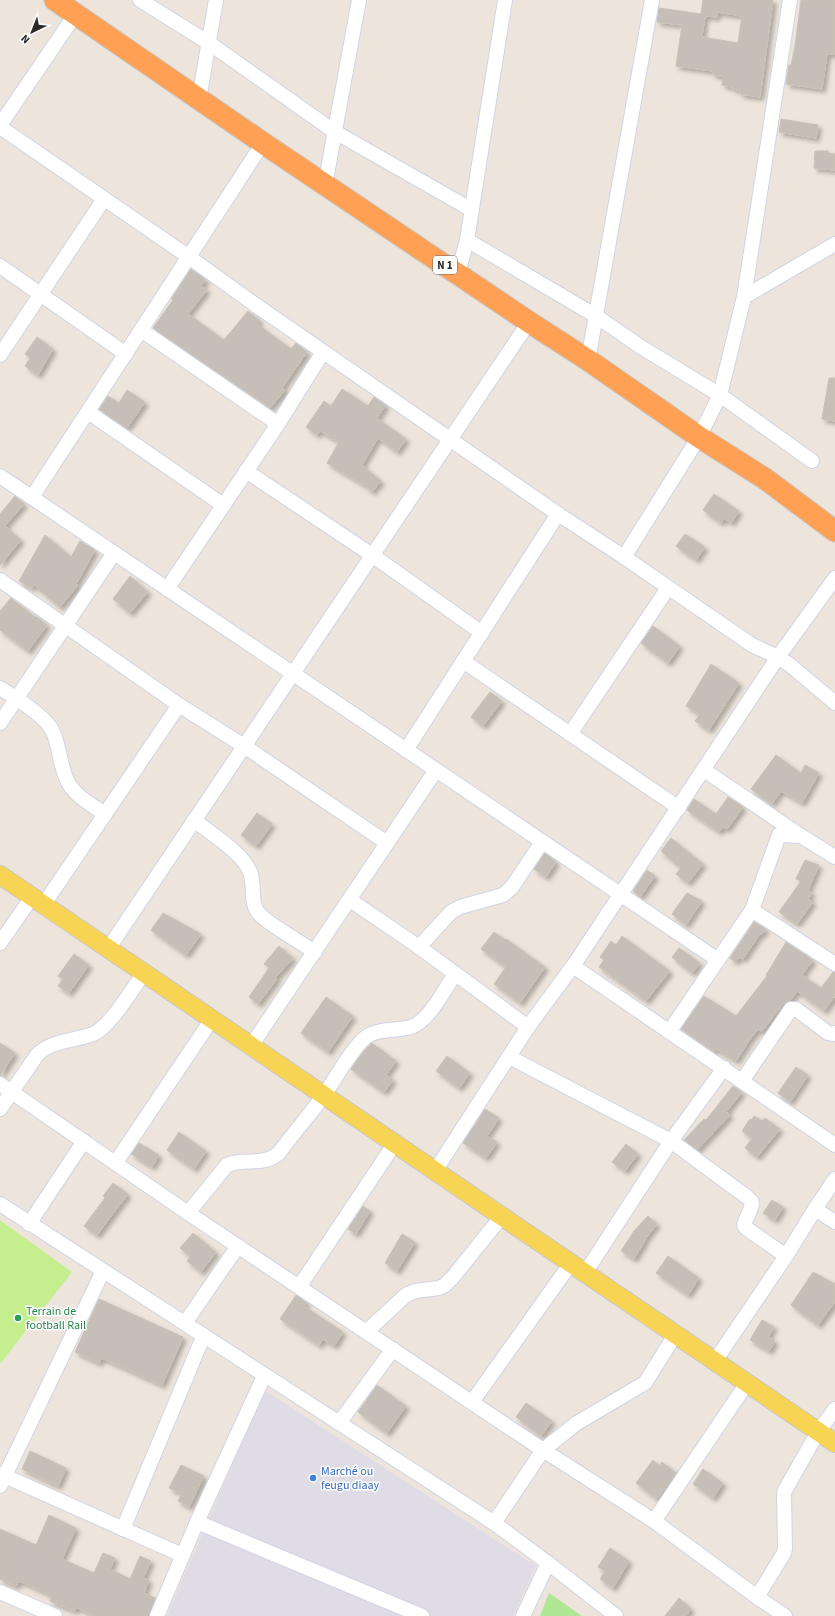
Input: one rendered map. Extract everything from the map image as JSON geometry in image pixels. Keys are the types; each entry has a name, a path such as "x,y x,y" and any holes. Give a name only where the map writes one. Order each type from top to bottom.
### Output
{"highway":[{"name":"N 1","path":"55,0 325,185 588,360 699,437 764,478 835,531"}],"main road":[{"path":"0,875 835,1443"}],"street":[{"path":"140,0 209,43 335,132 472,210"},
{"path":"199,99 216,0"},
{"path":"325,185 358,0"},
{"path":"458,273 467,240 505,0"},
{"path":"588,360 652,0"},
{"path":"624,557 699,437 720,395 744,297 790,0"},
{"path":"75,15 0,126 558,514 624,557 752,645 778,657 790,665 835,703"},
{"path":"32,497 264,143"},
{"path":"0,354 104,199"},
{"path":"467,240 596,316 641,347 720,395 812,461"},
{"path":"744,297 835,244"},
{"path":"0,266 126,354"},
{"path":"108,949 529,322"},
{"path":"141,330 278,424"},
{"path":"167,589 278,424 323,352"},
{"path":"88,412 223,505"},
{"path":"246,471 372,556 482,633"},
{"path":"0,476 718,960"},
{"path":"406,750 558,514"},
{"path":"0,723 114,553"},
{"path":"435,1171 528,1027 573,966 778,657 835,578"},
{"path":"0,580 179,705 244,746 387,843"},
{"path":"570,734 668,588"},
{"path":"463,661 679,808"},
{"path":"0,688 47,722 52,730 66,779 71,787 105,814"},
{"path":"0,943 38,901 105,814 179,705"},
{"path":"251,1046 436,770"},
{"path":"704,770 801,836 835,857"},
{"path":"194,820 246,863 251,873 257,910 264,918 314,952"},
{"path":"670,1032 752,910 779,835 801,836"},
{"path":"419,947 451,912 503,894 512,887 542,842"},
{"path":"350,900 419,947 528,1027"},
{"path":"752,910 835,964"},
{"path":"573,966 835,1145"},
{"path":"0,1110 43,1048 94,1034 109,1022 144,973"},
{"path":"188,1213 227,1165 236,1161 263,1162 278,1154 324,1095 360,1043 367,1036 377,1032 411,1027 419,1023 428,1014 455,974"},
{"path":"742,1081 791,1008 796,1009 828,1033 833,1034 835,1032"},
{"path":"116,1162 212,1019"},
{"path":"509,1057 671,1141 747,1197 752,1202 752,1207 744,1225 746,1228 786,1256"},
{"path":"472,1402 578,1268 724,1068"},
{"path":"0,1084 116,1162 188,1213 367,1331 543,1450 654,1521 785,1616"},
{"path":"29,1224 84,1141"},
{"path":"299,1287 395,1143"},
{"path":"715,1361 786,1256 835,1179"},
{"path":"0,1204 203,1337 494,1523 548,1562 616,1616"},
{"path":"815,1209 835,1222"},
{"path":"367,1331 406,1295 415,1291 438,1288 445,1285 502,1216"},
{"path":"185,1324 238,1246"},
{"path":"104,1271 2,1479 182,1555"},
{"path":"494,1523 543,1450 577,1424 644,1383 675,1335"},
{"path":"123,1529 203,1337"},
{"path":"339,1423 393,1349"},
{"path":"157,1616 182,1555 264,1376"},
{"path":"654,1521 747,1383"},
{"path":"757,1597 784,1554 784,1492 818,1432 835,1409"},
{"path":"197,1522 422,1616"},
{"path":"523,1616 548,1562"},
{"path":"0,1592 55,1616"}],"shaded area":[{"name":"Marché ou feugu diaay","path":"264,1390 536,1566 513,1616 167,1616"}],"green space":[{"name":"Terrain de football Rail","path":"0,1220 72,1272 0,1364"},
{"path":"549,1593 582,1616 540,1616"}],"building":[{"path":"703,0 773,0 760,97 740,94 740,90 722,85 723,76 713,75 713,71 676,66 682,25 657,22 659,8 701,14","holes":["717,12 742,16 738,43 702,37 705,16 717,17"]},
{"path":"801,0 835,0 835,54 827,54 822,89 786,84 789,65 791,65 795,46"},
{"path":"781,119 818,125 816,138 779,132"},
{"path":"815,151 828,151 828,153 835,154 835,170 814,168"},
{"path":"191,269 206,280 201,286 207,290 188,314 224,340 248,311 260,321 257,324 291,349 296,343 307,352 282,388 285,390 270,408 153,328 173,300 171,299"},
{"path":"37,337 53,349 38,375 25,366 30,358 25,354"},
{"path":"829,378 835,378 835,421 822,419"},
{"path":"342,389 368,406 374,397 386,405 377,418 406,439 397,452 378,438 362,465 381,481 372,492 364,485 327,463 339,442 320,431 317,435 306,427 324,401 331,406"},
{"path":"127,390 145,402 127,428 99,409 108,396 119,403"},
{"path":"714,494 739,511 731,523 724,518 721,523 703,510"},
{"path":"15,496 24,504 5,526 21,540 0,565 0,514"},
{"path":"685,534 705,547 696,560 676,546"},
{"path":"45,535 71,557 80,541 95,550 76,584 78,585 60,607 34,585 32,588 19,581"},
{"path":"130,576 148,592 130,613 113,599"},
{"path":"11,598 47,625 28,651 0,630 0,611"},
{"path":"653,626 680,646 668,663 641,643"},
{"path":"711,664 739,683 709,730 695,721 700,714 686,706"},
{"path":"490,692 502,701 483,726 471,717"},
{"path":"776,755 801,773 805,765 819,773 802,803 781,791 772,804 751,789"},
{"path":"728,797 743,807 727,829 723,827 719,832 687,810 694,799 716,814"},
{"path":"257,813 272,824 256,846 241,835"},
{"path":"671,838 703,864 688,883 676,874 681,868 661,851"},
{"path":"545,853 556,862 546,877 534,869"},
{"path":"805,860 819,865 808,890 812,893 808,899 813,902 797,924 779,912 801,881 796,879"},
{"path":"647,870 655,876 640,897 633,891"},
{"path":"687,893 702,901 686,925 672,914"},
{"path":"163,913 201,934 186,955 151,930"},
{"path":"754,922 766,929 761,935 760,934 743,959 739,957 735,962 730,958"},
{"path":"494,932 545,967 520,1003 494,984 506,967 481,949"},
{"path":"622,936 670,971 646,1001 599,967 604,960 600,957 611,941 616,945"},
{"path":"786,942 813,960 802,975 821,988 833,972 835,972 835,996 824,1011 797,991 790,1001 784,1003 762,1031 758,1029 736,1061 716,1049 714,1051 681,1029 704,996 736,1016 767,976 766,975"},
{"path":"279,946 293,958 275,978 277,979 258,1004 249,997 269,968 264,964"},
{"path":"679,948 700,963 692,973 672,957"},
{"path":"74,954 89,965 69,993 58,986 63,979 58,976"},
{"path":"326,997 353,1016 328,1052 301,1033"},
{"path":"0,1043 15,1053 0,1076"},
{"path":"372,1043 396,1061 386,1075 393,1080 384,1092 351,1069 362,1053"},
{"path":"447,1056 470,1073 459,1088 436,1071"},
{"path":"796,1067 808,1075 790,1102 778,1093"},
{"path":"733,1086 742,1092 726,1112 730,1115 697,1150 684,1140 704,1119 706,1120"},
{"path":"485,1109 499,1118 487,1136 497,1142 486,1158 463,1143"},
{"path":"754,1116 763,1121 765,1118 780,1129 757,1157 745,1148 752,1138 742,1131 750,1119 752,1120"},
{"path":"179,1132 206,1151 194,1169 167,1150"},
{"path":"139,1143 159,1155 152,1167 131,1154"},
{"path":"626,1144 638,1154 625,1171 612,1162"},
{"path":"113,1183 128,1194 97,1235 84,1226 105,1198 103,1196"},
{"path":"772,1200 783,1207 775,1220 763,1213"},
{"path":"363,1206 370,1211 356,1234 348,1229"},
{"path":"648,1216 657,1224 645,1239 634,1259 621,1251 634,1231"},
{"path":"193,1233 216,1252 201,1272 187,1261 191,1256 180,1248"},
{"path":"402,1234 415,1242 397,1271 385,1263"},
{"path":"668,1256 699,1278 688,1295 656,1273"},
{"path":"813,1272 835,1284 835,1302 818,1325 791,1305"},
{"path":"296,1295 307,1303 304,1306 343,1332 334,1346 323,1339 319,1345 280,1319"},
{"path":"99,1299 183,1337 162,1385 102,1358 99,1363 75,1352"},
{"path":"762,1320 774,1327 768,1337 775,1341 769,1351 750,1340"},
{"path":"377,1385 406,1406 387,1433 358,1412"},
{"path":"526,1403 552,1421 541,1436 516,1417"},
{"path":"30,1451 66,1468 58,1486 22,1469"},
{"path":"653,1460 660,1466 662,1462 676,1473 657,1499 636,1483"},
{"path":"181,1465 204,1476 189,1507 178,1501 182,1494 169,1488"},
{"path":"703,1469 723,1483 713,1498 693,1484"},
{"path":"49,1515 76,1528 62,1559 94,1573 103,1553 115,1558 110,1569 130,1579 140,1556 151,1561 143,1578 149,1580 144,1593 155,1598 147,1616 94,1616 76,1607 75,1611 50,1601 52,1596 27,1584 19,1581 16,1586 0,1579 0,1529 36,1545"},
{"path":"610,1548 629,1561 613,1588 600,1579 605,1571 598,1567"},
{"path":"679,1598 691,1609 686,1616 665,1616"}],"place":[{"name":"Terrain de football Rail","path":"18,1318"},
{"name":"Marché ou feugu diaay","path":"313,1478"}]}
